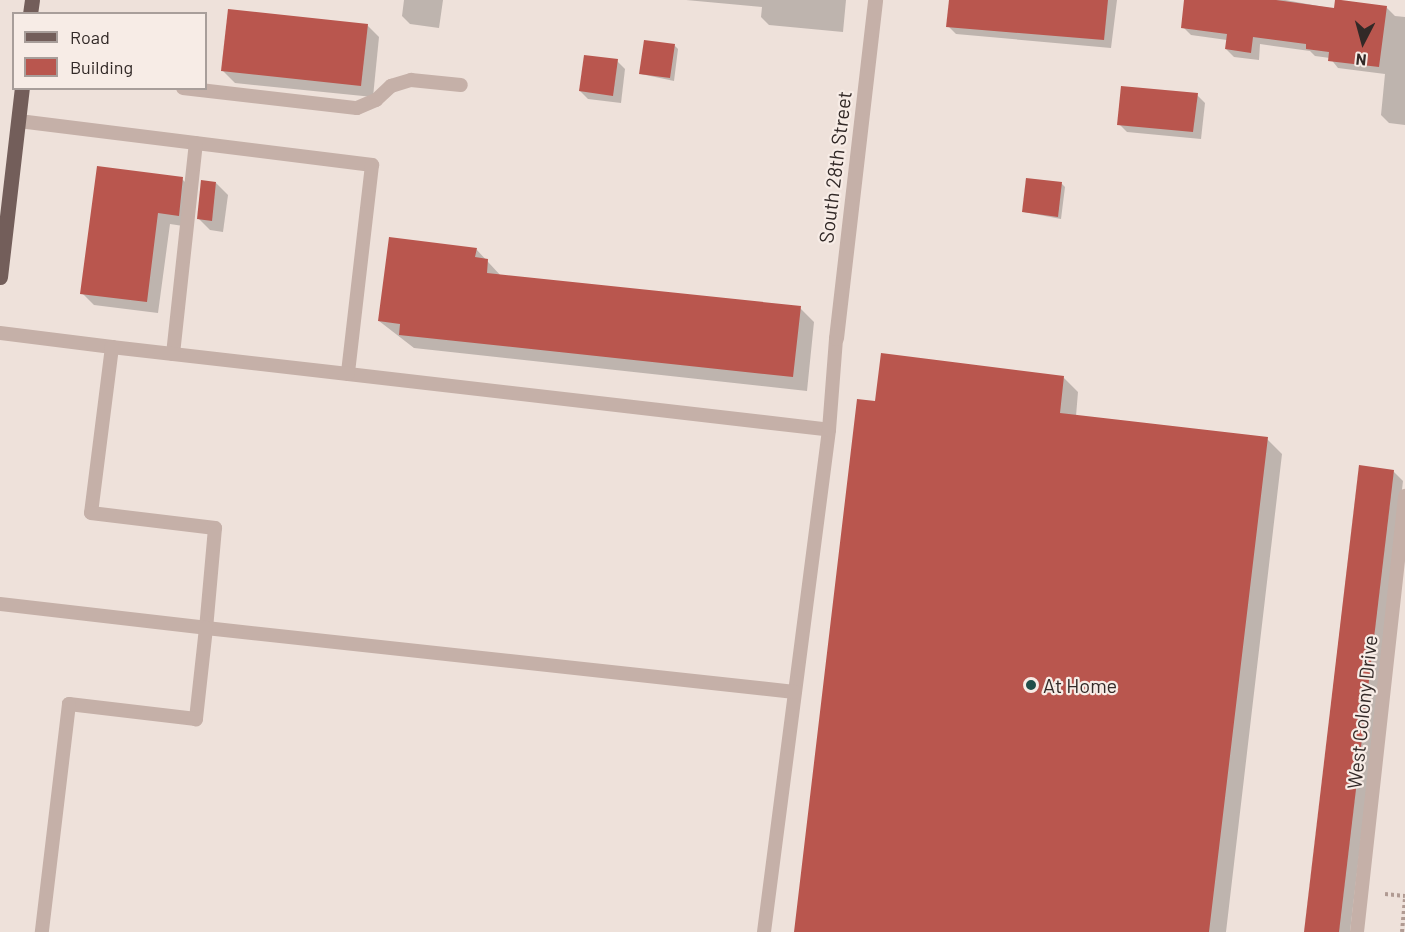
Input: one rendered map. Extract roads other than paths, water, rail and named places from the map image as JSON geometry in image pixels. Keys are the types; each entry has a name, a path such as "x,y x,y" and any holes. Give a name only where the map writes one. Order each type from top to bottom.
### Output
{"main road":[{"path":"0,277 22,90"}],"street":[{"name":"South 28th Street","path":"836,338 875,0"}],"lane":[{"path":"200,90 357,108 376,100 391,87 411,80 462,85"},
{"path":"19,121 372,165 348,374"},
{"path":"173,354 196,143"},
{"path":"0,333 829,430"},
{"path":"764,932 829,430 836,338"},
{"path":"42,932 69,704 196,719 215,528 91,513 112,347"},
{"name":"West Colony Drive","path":"1357,932 1405,496"},
{"path":"0,604 795,692"}],"place":[{"name":"At Home","path":"1031,685"}]}
